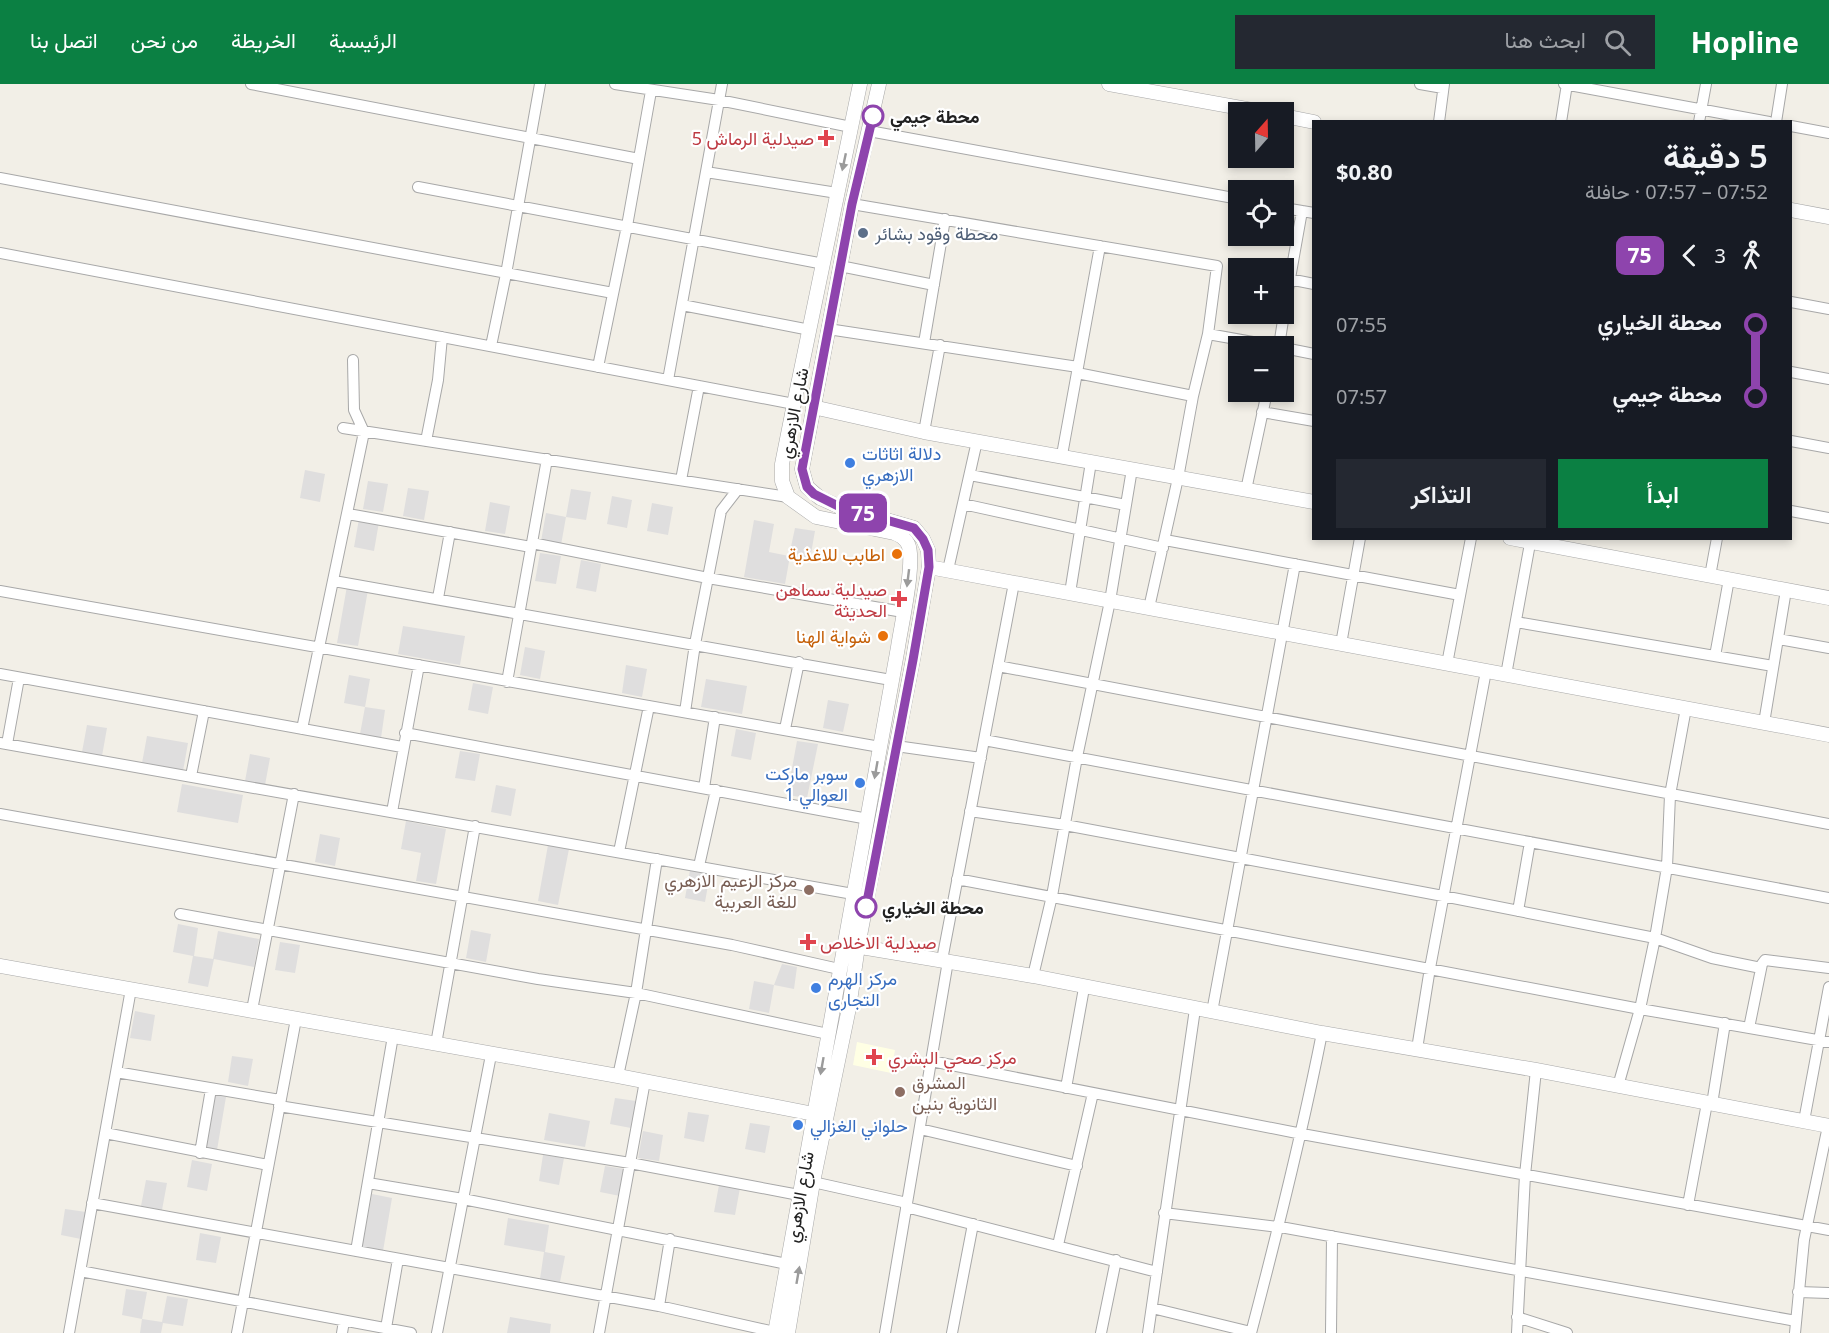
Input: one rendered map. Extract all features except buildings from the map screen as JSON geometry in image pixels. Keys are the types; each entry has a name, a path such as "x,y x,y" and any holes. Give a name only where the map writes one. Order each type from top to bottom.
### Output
{"street":[{"path":"251,84 639,159"},
{"path":"490,346 519,206 540,84"},
{"path":"615,84 719,100 851,127"},
{"path":"668,380 722,84"},
{"name":"شارع الازهري","path":"788,1333 813,1182 834,1087 851,945 854,894 903,612 910,556 906,541 894,533 816,517 788,497 784,491 782,470 794,404 860,84"},
{"name":"شارع الازهري","path":"775,1333 839,969 851,945 896,746 929,567 928,550 914,528 838,506 814,494 807,487 802,469 852,204 879,84"},
{"path":"1109,84 1228,106"},
{"path":"1420,84 1444,86 1438,120"},
{"path":"1561,120 1566,84 1759,120"},
{"path":"1699,120 1706,84"},
{"path":"1776,120 1782,84"},
{"path":"598,367 627,226 651,91"},
{"path":"1294,118 1312,122"},
{"path":"1792,126 1829,133"},
{"path":"869,131 1228,198"},
{"path":"706,172 837,193"},
{"path":"0,178 614,293"},
{"path":"418,187 824,264"},
{"path":"852,204 1217,266 1208,334 1149,608"},
{"path":"1294,210 1312,213"},
{"path":"1792,210 1829,217"},
{"path":"1293,258 1302,211"},
{"path":"924,343 945,219"},
{"path":"1062,455 1100,246"},
{"path":"0,253 794,404"},
{"path":"840,266 933,285"},
{"path":"1294,280 1312,284"},
{"path":"1792,302 1829,309"},
{"path":"682,305 810,330"},
{"path":"828,329 940,345 1077,370 1193,396"},
{"path":"1208,334 1228,337"},
{"path":"426,441 438,380 442,337"},
{"path":"924,432 940,345"},
{"path":"1294,350 1312,354"},
{"path":"302,729 364,432 354,410 353,360"},
{"path":"1792,372 1829,380"},
{"path":"681,480 699,386"},
{"path":"1246,490 1264,402"},
{"path":"813,407 924,432 1312,502"},
{"path":"1262,412 1312,421"},
{"path":"343,428 788,497"},
{"path":"948,570 977,441"},
{"path":"1792,441 1829,448"},
{"path":"507,682 547,459"},
{"path":"1070,593 1091,462"},
{"path":"1034,976 1110,601 1132,470"},
{"path":"970,475 1126,505"},
{"path":"685,712 695,644 721,511 738,489"},
{"path":"963,504 1121,538 1294,564 1460,595"},
{"path":"1792,511 1829,518"},
{"path":"348,514 903,612"},
{"path":"438,598 450,532"},
{"path":"1341,644 1360,540"},
{"path":"1447,664 1471,540"},
{"path":"1710,576 1717,540"},
{"path":"1506,675 1531,541 1829,598"},
{"path":"1212,1012 1294,564"},
{"path":"929,567 1829,735"},
{"path":"1715,656 1729,579"},
{"path":"334,580 891,680"},
{"path":"885,1333 931,1061 957,879 1014,583"},
{"path":"1764,723 1786,590"},
{"path":"0,591 880,747"},
{"path":"1516,622 1773,666"},
{"path":"1778,639 1829,648"},
{"path":"785,729 799,662"},
{"path":"392,812 402,747 419,665"},
{"path":"998,666 1829,824"},
{"path":"1417,1049 1443,896 1486,671"},
{"path":"0,674 402,747"},
{"path":"19,678 4,743 854,894"},
{"path":"619,852 649,705"},
{"path":"1618,1086 1640,1009 1655,938 1667,867 1670,795 1686,708"},
{"path":"192,776 204,711"},
{"path":"704,788 715,717"},
{"path":"405,733 868,819"},
{"path":"984,740 1829,898"},
{"path":"896,746 981,758"},
{"path":"699,866 716,790"},
{"path":"252,1010 294,794"},
{"path":"970,811 1065,825 1655,938 1712,958 1761,968"},
{"path":"0,814 646,929 839,969"},
{"path":"436,1044 475,826"},
{"path":"1518,911 1530,842"},
{"path":"618,1076 636,993 657,859"},
{"path":"957,879 1640,1009 1824,1041"},
{"path":"180,914 451,964 636,993 828,1034"},
{"path":"851,945 1034,976 1322,1033 1536,1070 1828,1126 1806,1226 1795,1333"},
{"path":"1749,1028 1763,962 1768,959 1829,968"},
{"path":"0,966 618,1076 814,1114"},
{"path":"1065,1088 1084,987"},
{"path":"1804,1122 1824,1041 1829,987"},
{"path":"69,1333 131,989"},
{"path":"1148,1333 1195,1009"},
{"path":"237,1333 296,1019"},
{"path":"1688,1205 1725,1023"},
{"path":"1152,1308 1251,1333 1302,1134 1322,1033"},
{"path":"356,1251 393,1036"},
{"path":"437,1333 491,1055"},
{"path":"931,1061 1302,1134 1829,1230"},
{"path":"1517,1333 1525,1175 1536,1070"},
{"path":"116,1072 379,1122 630,1163 799,1195"},
{"path":"599,1333 645,1081"},
{"path":"200,1153 211,1089"},
{"path":"1058,1245 1093,1093"},
{"path":"920,1129 1077,1166"},
{"path":"105,1133 268,1165"},
{"path":"813,1182 1157,1272"},
{"path":"368,1183 670,1239 787,1264"},
{"path":"92,1203 659,1306 775,1333"},
{"path":"1164,1213 1332,1236 1796,1321"},
{"path":"952,1333 973,1224"},
{"path":"1331,1333 1332,1236"},
{"path":"659,1306 670,1239"},
{"path":"386,1328 398,1259"},
{"path":"1101,1333 1116,1260"},
{"path":"80,1271 411,1333"},
{"path":"1798,1292 1829,1293"},
{"path":"1517,1317 1567,1333"},
{"path":"342,1333 344,1321"}],"shaded area":[{"path":"305,470 325,474 320,502 300,498"},
{"path":"368,481 388,484 383,512 363,509"},
{"path":"408,488 429,491 424,520 403,516"},
{"path":"571,489 591,492 586,520 566,517"},
{"path":"612,496 632,500 627,528 607,524"},
{"path":"490,502 510,506 505,534 485,531"},
{"path":"652,503 673,507 668,535 647,531"},
{"path":"546,513 566,517 561,545 541,541"},
{"path":"359,519 379,522 374,551 354,547"},
{"path":"754,520 774,524 769,552 789,556 795,528 815,531 810,559 790,556 785,584 744,577"},
{"path":"540,553 561,556 556,584 535,581"},
{"path":"581,560 601,564 596,592 576,588"},
{"path":"347,586 368,590 358,646 337,643"},
{"path":"403,626 465,636 460,665 398,654"},
{"path":"525,647 545,651 540,679 520,675"},
{"path":"626,665 647,669 642,697 622,693"},
{"path":"349,675 370,679 365,707 344,703"},
{"path":"706,679 747,686 742,714 701,707"},
{"path":"473,683 493,687 488,714 468,710"},
{"path":"828,700 849,704 843,732 823,728"},
{"path":"365,707 385,710 381,738 360,734"},
{"path":"87,725 107,728 102,756 82,752"},
{"path":"736,729 756,733 751,760 731,756"},
{"path":"147,736 188,743 183,771 142,763"},
{"path":"797,741 818,744 807,798 787,795"},
{"path":"460,751 480,754 475,781 455,778"},
{"path":"250,754 270,758 265,785 245,781"},
{"path":"182,784 243,795 238,823 177,812"},
{"path":"496,785 516,789 511,816 491,812"},
{"path":"406,821 446,829 436,884 416,881 421,853 401,849"},
{"path":"320,834 340,838 335,866 315,862"},
{"path":"548,845 569,849 558,905 538,901"},
{"path":"690,870 710,874 705,902 685,898"},
{"path":"178,924 198,928 194,956 213,959 218,931 259,939 254,967 214,959 208,987 188,983 193,956 173,952"},
{"path":"471,930 491,934 486,962 466,958"},
{"path":"280,942 300,945 295,973 275,970"},
{"path":"782,964 797,967 794,989 774,985"},
{"path":"754,981 774,985 769,1013 749,1009"},
{"path":"135,1011 155,1015 151,1041 130,1038"},
{"name":"مركز صحي البشري","path":"857,1042 895,1050 891,1073 853,1065"},
{"path":"232,1056 253,1059 248,1086 228,1082"},
{"path":"206,1093 226,1097 217,1150 197,1147"},
{"path":"615,1098 636,1101 631,1128 610,1124"},
{"path":"688,1112 709,1115 704,1142 684,1138"},
{"path":"549,1113 590,1121 585,1147 544,1140"},
{"path":"750,1123 770,1126 765,1153 745,1149"},
{"path":"643,1131 663,1135 659,1161 638,1158"},
{"path":"543,1155 564,1158 559,1185 539,1181"},
{"path":"192,1160 212,1164 207,1191 187,1187"},
{"path":"605,1166 625,1169 620,1196 600,1192"},
{"path":"146,1180 167,1183 162,1210 141,1206"},
{"path":"719,1185 740,1188 735,1215 714,1212"},
{"path":"372,1194 392,1198 383,1251 362,1247"},
{"path":"65,1209 86,1212 81,1239 61,1235"},
{"path":"508,1218 549,1225 545,1252 565,1256 560,1282 540,1279 544,1252 504,1245"},
{"path":"200,1233 221,1237 216,1263 196,1260"},
{"path":"126,1289 147,1292 142,1319 122,1315"},
{"path":"167,1296 188,1299 183,1326 163,1323 161,1333 140,1333 142,1319 162,1322"},
{"path":"510,1317 551,1324 550,1333 507,1333"}],"bus line":[{"name":"75","path":"866,907 913,660 929,567 928,550 923,539 914,528 908,525 838,506 820,498 807,487 802,469 852,204 873,116"}],"place":[{"name":"محطة جيمي","path":"873,116"},
{"name":"صيدلية الرماش 5","path":"826,138"},
{"name":"محطة وقود بشائر","path":"863,233"},
{"name":"دلالة اثاثات الازهري","path":"850,463"},
{"name":"اطابب للاغذية","path":"897,554"},
{"name":"صيدلية سماهن الحديثة","path":"899,599"},
{"name":"شواية الهنا","path":"883,636"},
{"name":"سوبر ماركت العوالي 1","path":"860,783"},
{"name":"مركز الزعيم الازهري للغة العربية","path":"809,890"},
{"name":"محطة الخياري","path":"866,907"},
{"name":"صيدلية الاخلاص","path":"808,942"},
{"name":"مركز الهرم التجارى","path":"816,988"},
{"name":"مركز صحي البشري","path":"874,1057"},
{"name":"المشرق الثانوية بنين","path":"900,1092"},
{"name":"حلواني الغزالي","path":"798,1125"}]}
